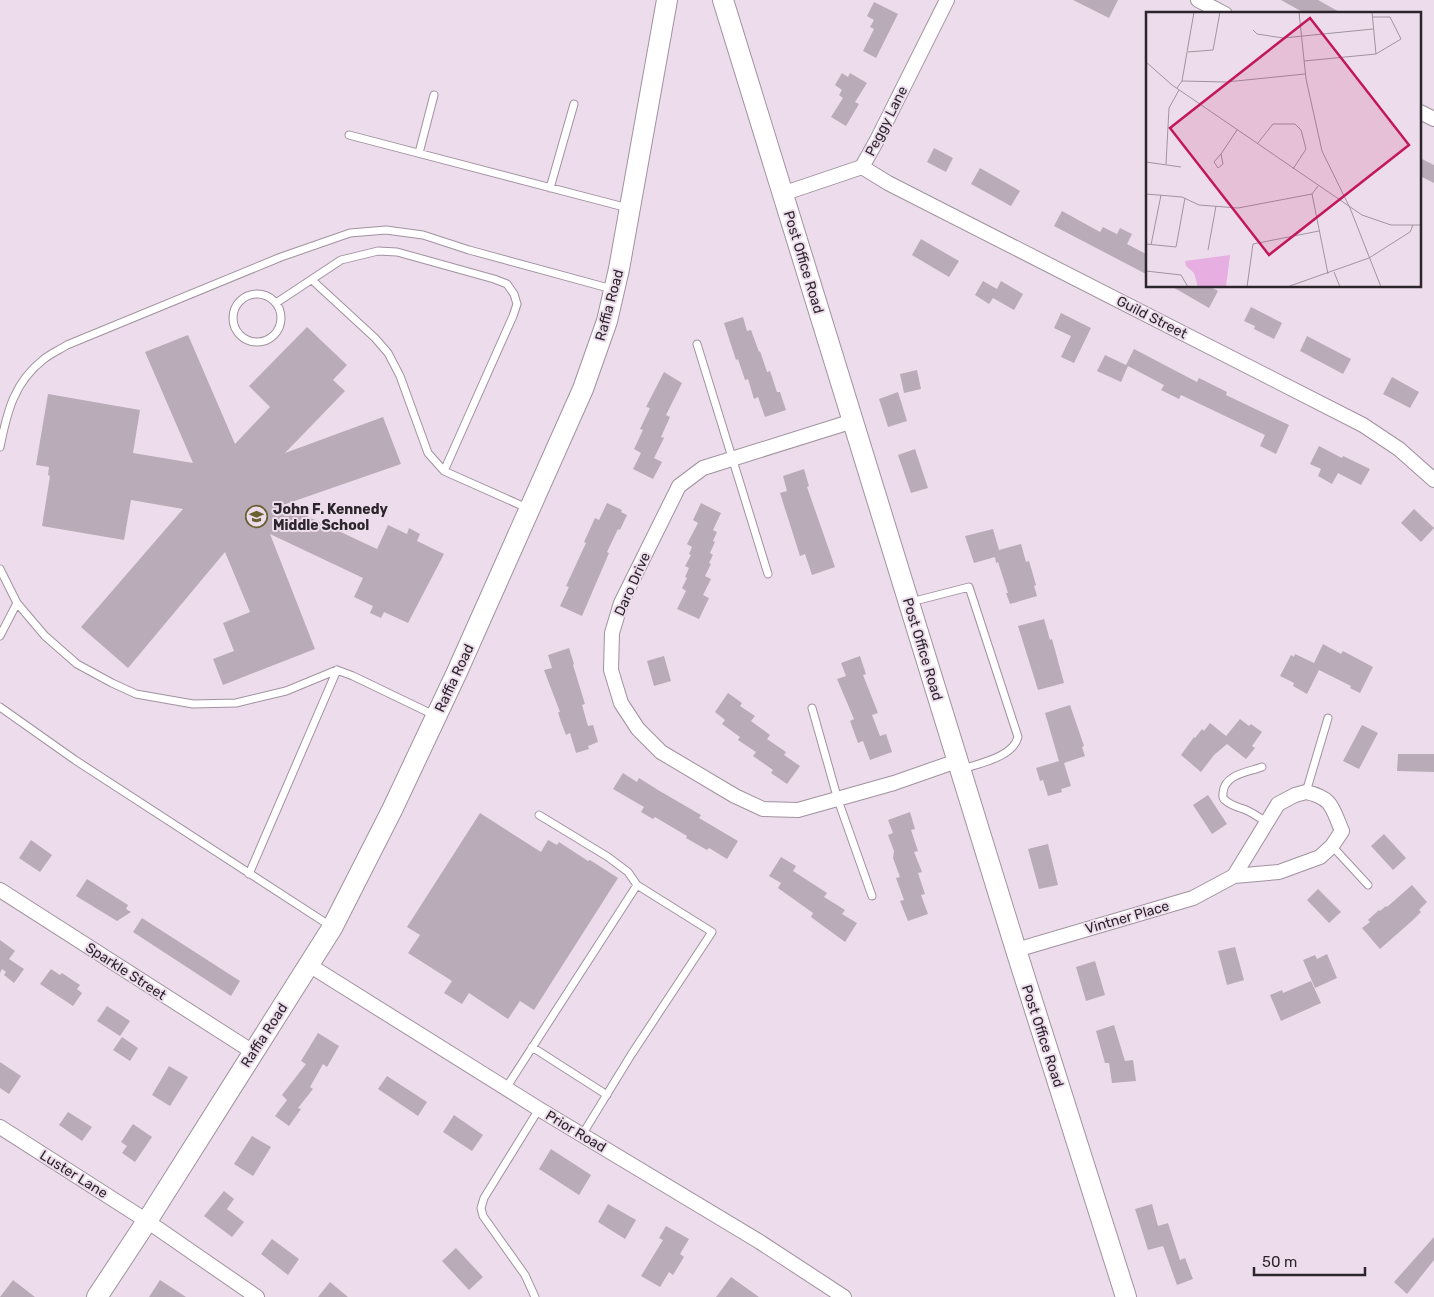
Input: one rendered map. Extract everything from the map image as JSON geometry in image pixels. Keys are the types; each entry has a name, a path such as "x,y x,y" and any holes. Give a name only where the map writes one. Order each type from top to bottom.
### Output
{"main road":[{"name":"Raffia Road","path":"97,1297 332,928 392,810 436,716 583,389 607,321 614,290 631,208 667,0"},
{"name":"Post Office Road","path":"722,0 1016,950 1126,1297"}],"street":[{"name":"Peggy Lane","path":"782,194 862,167 947,0"},
{"path":"1198,0 1221,12"},
{"path":"1422,113 1434,119"},
{"name":"Guild Street","path":"862,167 888,183 1363,425 1399,449 1434,480"},
{"name":"Daro Drive","path":"853,421 703,468 679,486 622,603 612,633 611,670 621,702 638,729 661,752 735,796 763,809 798,810 959,766"},
{"path":"1234,876 1278,804 1295,795 1306,792 1317,795 1329,802 1342,831 1332,846"},
{"name":"Vintner Place","path":"1016,950 1193,898 1234,876 1279,872 1320,857 1332,846"},
{"name":"Sparkle Street","path":"0,890 253,1052"},
{"name":"Prior Road","path":"309,965 539,1109 760,1242 844,1297"},
{"name":"Luster Lane","path":"0,1127 147,1221 257,1297"}],"lane":[{"path":"419,153 434,95"},
{"path":"550,188 574,104"},
{"path":"349,135 631,208"},
{"path":"0,447 7,412 15,393 28,374 44,359 67,345 281,258 350,233 386,230 423,235 469,250 614,290"},
{"path":"276,303 341,260 378,251 398,252 507,284 514,294 517,304 514,316 444,470"},
{"path":"312,280 375,338 388,353 400,376 428,453 444,470 530,509"},
{"path":"263,294 276,303 281,318 276,332 270,338 256,342 248,340 236,330 232,314 235,306 247,295 263,294"},
{"path":"696,344 768,574"},
{"path":"0,569 16,603 45,636 77,664 136,694 192,704 236,703 286,691 337,670 378,687 436,716"},
{"path":"909,602 968,587 1018,737 1016,744 998,756 959,766"},
{"path":"0,636 16,603"},
{"path":"250,874 337,670"},
{"path":"0,708 75,760 332,928"},
{"path":"812,708 838,800 872,896"},
{"path":"1306,792 1328,718"},
{"path":"1262,767 1230,778 1223,789 1223,796 1225,801 1246,810 1266,822"},
{"path":"539,815 613,861 628,872 637,885 712,932 582,1135"},
{"path":"1332,846 1368,885"},
{"path":"506,1088 637,885"},
{"path":"532,1047 607,1095"},
{"path":"535,1297 525,1275 483,1216 481,1208 484,1198 539,1109"}],"building":[{"path":"1073,0 1118,0 1109,18"},
{"path":"1281,0 1318,0 1339,12 1302,12"},
{"path":"874,2 898,14 876,58 863,51 874,29 870,27 874,20 867,16"},
{"path":"842,73 848,77 850,73 867,83 855,102 859,104 846,126 831,117 843,98 839,95 842,90 835,85"},
{"path":"934,148 953,158 946,172 927,162"},
{"path":"1422,159 1434,165 1434,183 1422,177"},
{"path":"980,168 1020,191 1011,206 971,184"},
{"path":"1062,211 1100,232 1103,227 1117,234 1120,228 1132,234 1127,244 1146,254 1146,274 1054,226"},
{"path":"921,239 959,261 949,277 912,255"},
{"path":"983,281 997,289 1001,281 1023,294 1014,310 993,298 989,304 975,295"},
{"path":"1174,288 1213,288 1218,291 1209,308"},
{"path":"1251,307 1282,323 1274,339 1254,329 1255,326 1244,321"},
{"path":"1061,313 1091,328 1074,363 1061,357 1071,336 1054,328"},
{"path":"743,317 747,331 751,330 767,372 770,371 786,410 765,417 758,397 754,399 748,379 745,380 738,359 736,360 724,323"},
{"path":"307,327 347,365 333,380 345,391 285,453 383,417 401,464 283,505 377,549 388,525 407,534 409,528 420,534 417,541 444,554 408,623 384,612 381,618 370,613 373,606 354,597 363,578 270,534 315,649 223,685 213,659 234,651 223,623 250,612 225,552 128,668 81,627 183,509 131,500 124,540 42,526 50,476 48,475 49,467 36,465 48,394 140,410 133,453 193,463 145,352 188,335 235,444 270,407 249,386"},
{"path":"1307,336 1351,359 1343,374 1300,351"},
{"path":"1134,349 1197,382 1199,378 1227,392 1226,395 1289,425 1276,454 1260,446 1265,435 1181,395 1179,399 1161,390 1164,385 1128,366 1121,382 1097,371 1105,355 1126,365"},
{"path":"917,370 921,389 904,393 900,374"},
{"path":"664,372 682,383 666,415 670,417 661,437 664,438 654,458 662,462 653,479 633,469 641,453 634,449 643,430 640,429 650,408 646,407"},
{"path":"1392,377 1419,392 1410,408 1383,394"},
{"path":"898,392 907,421 888,427 879,399"},
{"path":"1319,446 1370,469 1361,485 1338,473 1332,484 1318,476 1321,469 1310,464"},
{"path":"915,449 928,488 911,493 898,455"},
{"path":"804,469 809,486 807,487 835,567 812,575 805,554 800,556 780,493 787,491 783,476"},
{"path":"607,503 622,510 621,512 627,515 607,552 609,553 582,616 560,606 569,587 566,586 586,543 584,542 595,518 599,520"},
{"path":"701,503 721,513 713,530 717,532 710,553 713,555 705,576 711,579 703,595 709,598 699,619 677,609 686,591 682,588 689,568 685,566 691,555 689,554 692,547 687,544 698,523 693,520"},
{"path":"1414,509 1434,528 1421,542 1401,523"},
{"path":"993,529 999,550 1021,544 1026,562 1029,561 1037,596 1010,604 995,557 974,563 965,536"},
{"path":"1044,619 1050,640 1052,639 1064,683 1038,690 1018,626"},
{"path":"1323,644 1341,654 1343,651 1373,667 1360,693 1350,688 1351,686 1319,670 1307,694 1293,686 1294,683 1280,676 1291,655 1294,657 1295,654 1314,663"},
{"path":"569,648 585,704 582,705 588,726 593,725 598,742 588,746 589,749 576,753 570,733 566,735 558,712 560,712 544,670 552,668 548,655"},
{"path":"664,656 671,681 654,686 647,661"},
{"path":"860,656 866,674 863,675 878,713 872,715 880,736 886,734 892,752 870,760 863,741 858,743 850,721 854,719 837,679 846,676 841,663"},
{"path":"728,693 742,703 740,706 755,716 751,721 770,735 767,739 786,752 784,755 800,766 787,784 771,773 773,770 753,756 756,752 738,740 740,737 722,724 725,720 715,712"},
{"path":"1070,705 1084,746 1082,747 1085,756 1064,763 1071,786 1061,789 1062,792 1048,796 1043,780 1040,781 1036,768 1059,761 1045,713"},
{"path":"1240,719 1262,732 1252,746 1255,748 1246,759 1227,744 1214,755 1201,772 1181,755 1194,737 1202,729 1204,731 1210,723 1226,736"},
{"path":"1362,725 1378,733 1359,769 1343,761"},
{"path":"1398,754 1434,754 1434,772 1397,771"},
{"path":"623,773 637,782 639,778 701,815 699,818 738,841 727,859 709,848 707,850 686,838 687,836 655,817 653,819 641,812 644,807 613,789"},
{"path":"1208,795 1227,824 1212,834 1193,805"},
{"path":"910,812 915,829 911,830 918,851 914,852 922,872 918,873 925,894 921,895 928,914 908,921 900,901 904,900 896,878 900,877 893,858 894,851 888,835 893,833 888,820"},
{"path":"480,813 541,852 548,840 557,845 559,842 618,878 534,1010 520,1001 508,1019 469,993 462,1004 444,993 452,981 408,953 420,935 407,927"},
{"path":"1384,834 1406,858 1393,870 1371,846"},
{"path":"31,840 52,855 40,872 19,858"},
{"path":"1048,844 1058,885 1039,889 1028,849"},
{"path":"781,857 796,866 793,871 827,893 824,897 845,910 842,914 857,923 845,942 811,917 813,913 778,888 781,883 769,876"},
{"path":"87,879 128,905 126,909 131,912 117,921 76,896"},
{"path":"1412,885 1427,902 1413,920 1380,949 1362,928 1370,922 1368,920 1379,910 1387,907"},
{"path":"1318,889 1341,912 1329,923 1307,900"},
{"path":"142,918 240,981 231,996 133,932"},
{"path":"0,940 15,951 9,959 24,969 14,983 4,975 6,972 2,969 0,973"},
{"path":"1235,947 1244,980 1227,985 1218,951"},
{"path":"1327,954 1337,978 1315,988 1303,960 1315,955 1317,959"},
{"path":"1095,961 1105,995 1086,1001 1076,967"},
{"path":"51,969 60,975 62,973 80,985 77,989 82,993 73,1006 40,984"},
{"path":"1311,981 1321,1003 1281,1021 1270,995 1282,990 1283,993"},
{"path":"107,1006 130,1021 120,1036 97,1021"},
{"path":"1114,1025 1125,1061 1133,1060 1136,1081 1112,1083 1109,1063 1105,1063 1096,1031"},
{"path":"318,1033 339,1046 327,1067 323,1064 310,1087 313,1089 298,1108 301,1109 289,1126 275,1116 287,1100 282,1095 306,1064 301,1061"},
{"path":"122,1037 138,1048 130,1061 113,1050"},
{"path":"0,1062 21,1076 9,1094 0,1088"},
{"path":"169,1066 188,1077 170,1106 152,1095"},
{"path":"387,1076 427,1102 418,1116 378,1089"},
{"path":"68,1112 92,1127 82,1141 59,1125"},
{"path":"454,1115 483,1135 472,1151 443,1132"},
{"path":"133,1124 152,1137 135,1162 122,1153 127,1146 121,1142"},
{"path":"252,1136 271,1147 253,1176 234,1164"},
{"path":"551,1149 591,1175 579,1195 539,1169"},
{"path":"224,1191 234,1199 227,1209 244,1222 232,1237 204,1216"},
{"path":"608,1204 636,1220 625,1239 598,1222"},
{"path":"1152,1204 1158,1226 1168,1223 1180,1260 1185,1258 1193,1279 1177,1285 1163,1246 1148,1250 1135,1209"},
{"path":"666,1226 689,1239 680,1254 684,1257 673,1275 669,1272 660,1287 641,1276 663,1240 659,1238"},
{"path":"1434,1237 1434,1260 1407,1294 1394,1282"},
{"path":"272,1239 299,1259 288,1275 261,1254"},
{"path":"456,1248 483,1277 469,1290 442,1261"},
{"path":"731,1277 759,1297 716,1297"},
{"path":"13,1280 35,1297 0,1297"},
{"path":"160,1280 186,1297 149,1297"},
{"path":"330,1282 348,1297 318,1297"}],"place":[{"name":"John F. Kennedy Middle School","path":"257,517"}]}
